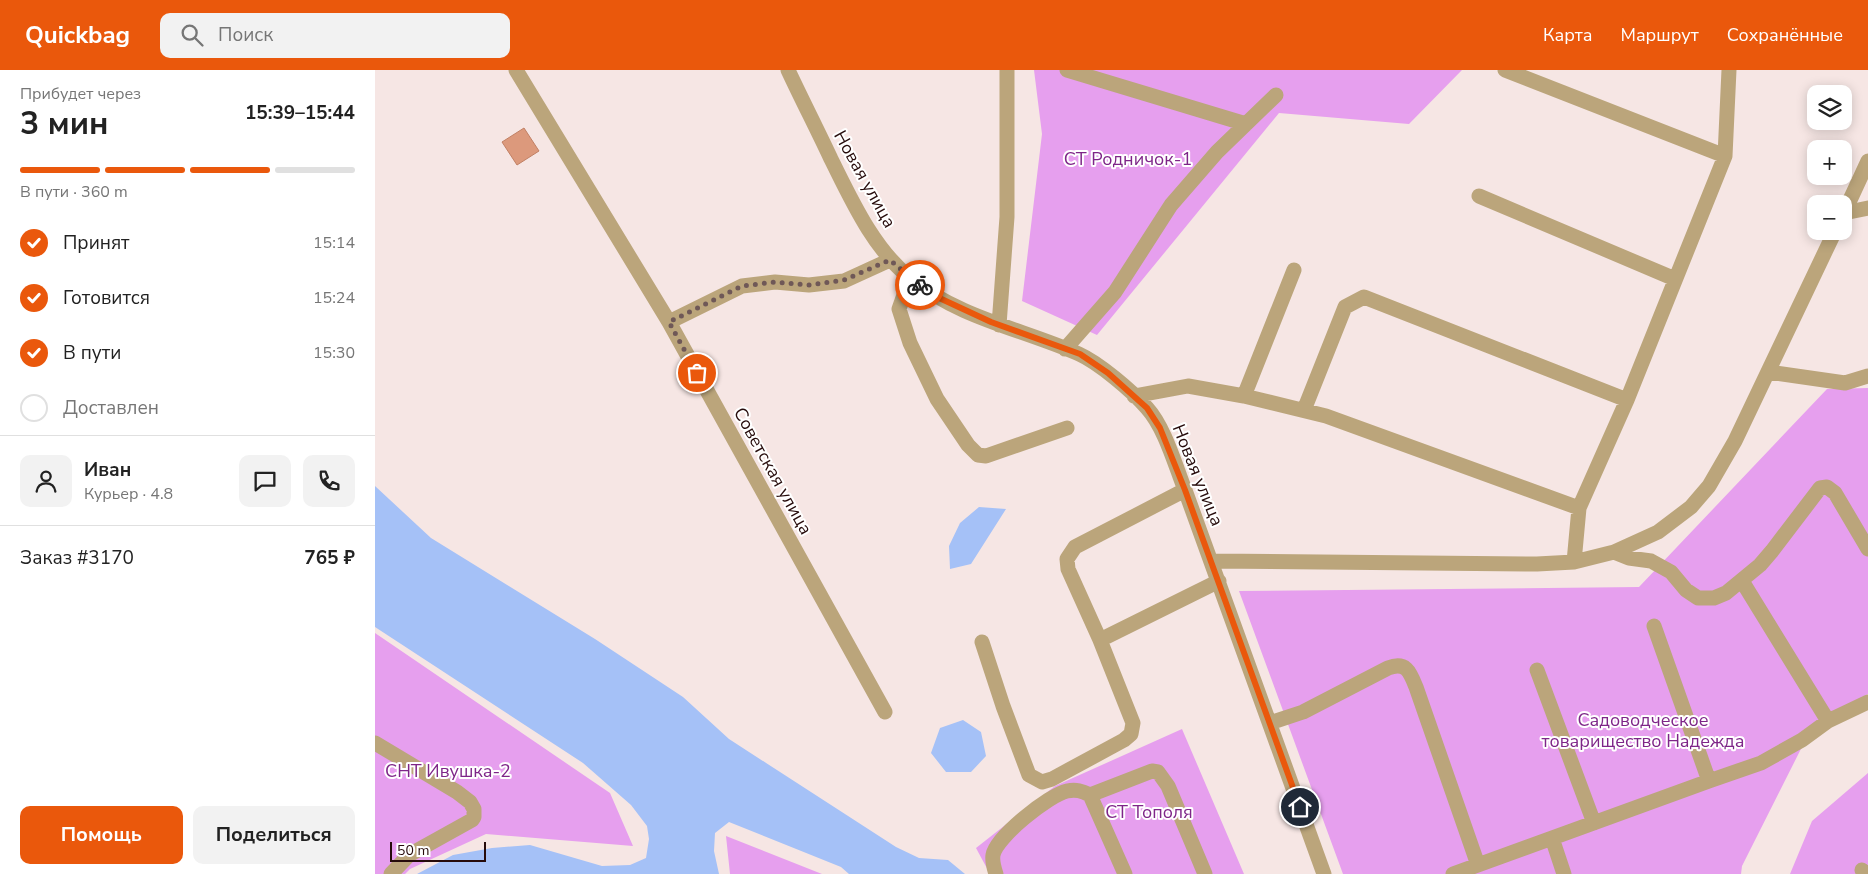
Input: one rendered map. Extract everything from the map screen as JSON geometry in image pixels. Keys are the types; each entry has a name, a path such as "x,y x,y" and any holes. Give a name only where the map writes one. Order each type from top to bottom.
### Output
{"street":[{"name":"Советская улица","path":"516,70 669,322 885,712"},
{"name":"Новая улица","path":"788,70 855,208 890,260 910,278 935,296 999,325 1080,354 1108,373 1147,408 1160,428 1212,561 1324,874"},
{"path":"999,325 1007,218 1007,70"},
{"path":"1067,70 1246,124"},
{"path":"1505,70 1725,156"},
{"path":"1574,562 1579,508 1627,400 1725,156 1729,70"},
{"path":"1065,349 1115,292 1171,205 1217,152 1276,95"},
{"path":"1852,196 1868,161"},
{"path":"1479,196 1675,279"},
{"path":"1852,211 1868,208"},
{"path":"1212,561 1527,564 1574,562 1615,552 1658,532 1691,507 1709,486 1735,441 1831,240"},
{"path":"669,322 742,286 775,282 809,285 844,280 890,260"},
{"path":"1244,396 1293,270"},
{"path":"910,278 899,308 909,343 937,399 978,455 986,456 1067,428"},
{"path":"1304,410 1345,307 1364,297 1627,400"},
{"path":"1768,372 1845,383 1868,376"},
{"path":"1134,396 1188,386 1244,396 1304,410 1326,416 1579,508"},
{"path":"1615,552 1629,558 1651,561 1663,567 1671,572 1686,590 1697,598 1714,598 1726,593 1742,581 1772,551 1820,488 1827,488 1835,493 1868,549"},
{"path":"982,642 1003,706 1029,775 1042,782 1052,779 1124,740 1133,729 1133,723 1100,640 1068,568 1067,559 1075,547 1185,490"},
{"path":"1100,640 1219,581"},
{"path":"1742,581 1828,721"},
{"path":"1654,626 1709,781"},
{"path":"1270,723 1303,712 1389,668 1397,665 1404,667 1411,674 1478,865"},
{"path":"1537,670 1593,823"},
{"path":"1453,874 1761,763 1802,740 1828,721 1868,702"},
{"path":"375,743 457,792 470,802 474,810 472,820 409,855 391,874"},
{"path":"1089,795 1151,771 1158,772 1168,786 1205,874"},
{"path":"996,874 993,854 1001,838 1050,799 1067,791 1079,790 1089,795 1125,874"},
{"path":"1552,838 1564,874"}],"green space":[{"name":"СТ Родничок-1","path":"1034,70 1462,70 1409,124 1279,113 1097,335 1022,301 1042,134"},
{"name":"Садоводческое товарищество Надежда","path":"1868,388 1868,694 1813,725 1742,866 1741,874 1343,874 1239,591 1639,587 1827,389"},
{"name":"СНТ Ивушка-2","path":"375,633 610,793 633,846 486,834 410,869 405,874 375,874"},
{"name":"СТ Тополя","path":"1182,729 1244,874 990,874 976,848 1055,786"},
{"path":"1868,773 1868,874 1790,874 1812,821"},
{"path":"726,836 822,874 730,874"}],"water":[{"path":"375,486 431,538 595,639 683,697 729,739 896,847 919,858 948,860 965,874 849,874 841,867 729,822 715,833 714,851 719,874 417,874 453,855 492,848 530,845 602,866 630,865 646,858 649,839 647,826 631,805 583,763 375,627"},
{"path":"979,507 1006,509 971,564 950,569 949,546 960,523"},
{"path":"963,720 981,732 986,756 971,772 946,772 931,753 940,728"}],"building":[{"path":"524,128 539,151 517,165 502,142"}],"way so far":[{"path":"697,373 669,322 742,286 775,282 809,285 844,280 890,260 920,285"}],"route":[{"path":"920,285 935,296 991,322 1080,354 1108,373 1147,408 1160,428 1185,490 1300,807"}]}
